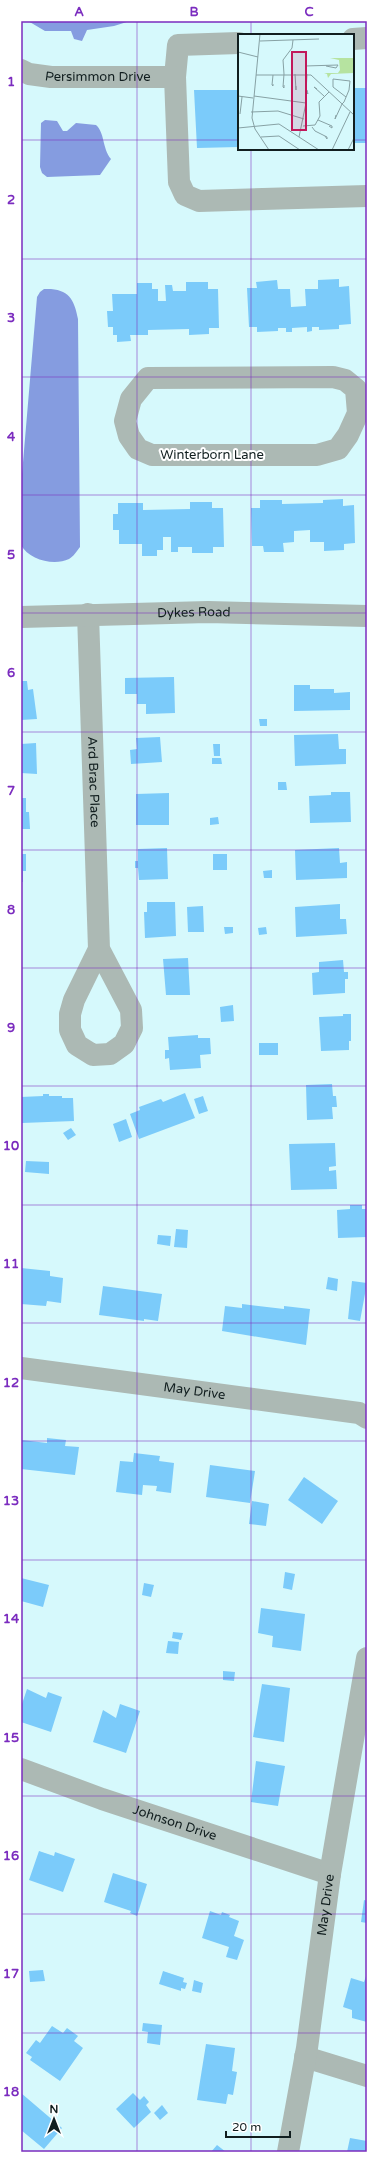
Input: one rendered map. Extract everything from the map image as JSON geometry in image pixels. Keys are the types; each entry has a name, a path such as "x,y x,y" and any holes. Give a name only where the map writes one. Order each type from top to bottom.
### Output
{"street":[{"path":"354,39 367,38"},
{"path":"238,43 178,45 175,77 179,182 185,195 199,201 367,196"},
{"name":"Persimmon Drive","path":"21,70 29,74 51,77 175,77"},
{"name":"Winterborn Lane","path":"333,377 345,380 356,389 362,409 358,413 348,435 338,449 317,455 152,455 138,448 129,436 125,421 131,399 148,378 333,377"},
{"name":"Dykes Road","path":"21,617 88,614 208,612 367,616"},
{"name":"Ard Brac Place","path":"88,614 99,949"},
{"name":"May Drive","path":"21,1368 359,1413 367,1418"},
{"name":"May Drive","path":"288,2152 305,2057 330,1874 367,1658"},
{"name":"Johnson Drive","path":"21,1769 102,1799 330,1874"},
{"path":"305,2057 367,2076"}],"water":[{"path":"28,21 130,21 114,26 87,30 82,41 74,39 71,31 45,31"},
{"path":"45,120 57,121 63,131 67,131 76,123 96,125 99,128 106,150 111,159 100,175 47,177 42,173 40,167 41,123"},
{"path":"44,289 59,290 68,296 72,300 78,319 80,547 69,559 56,562 49,562 36,558 21,545 21,486 37,297"}],"building":[{"path":"354,88 367,88 367,143 354,143"},
{"path":"194,90 238,90 238,147 197,148"},
{"path":"339,279 339,287 349,286 351,324 339,325 339,329 319,330 319,327 312,327 312,331 307,332 307,327 292,328 292,332 286,332 286,328 278,328 278,331 257,332 257,327 249,327 247,288 257,288 256,282 277,280 278,289 290,289 291,307 306,306 305,289 318,289 318,280"},
{"path":"186,282 208,282 208,289 218,289 219,328 209,328 209,334 189,335 189,329 148,330 148,335 130,335 131,341 117,342 117,335 113,335 113,327 108,327 107,311 113,311 112,294 137,294 137,283 152,283 152,289 158,289 158,301 166,301 165,285 172,285 173,291 186,291"},
{"path":"343,499 343,506 354,505 355,543 344,544 344,550 324,551 324,542 310,542 310,530 294,531 294,542 283,543 284,552 264,552 263,546 252,546 251,508 260,508 260,500 282,500 282,504 323,503 323,500"},
{"path":"190,502 212,502 212,508 223,508 224,547 213,547 213,553 192,553 192,547 178,547 178,552 171,552 171,537 163,537 163,550 157,550 157,556 142,556 142,544 119,544 119,530 113,530 113,514 118,514 118,503 143,503 143,510 190,509"},
{"path":"174,677 175,713 146,714 146,704 137,704 137,694 125,694 125,678"},
{"path":"21,681 27,681 28,690 33,689 37,719 21,720"},
{"path":"294,685 310,685 310,689 334,689 334,693 350,692 350,710 294,711"},
{"path":"259,719 267,719 267,726 260,726"},
{"path":"338,734 339,749 346,749 346,764 295,766 294,735"},
{"path":"160,737 162,762 131,764 130,750 137,749 136,738"},
{"path":"36,743 37,774 21,773 21,744"},
{"path":"213,744 220,744 220,756 214,756"},
{"path":"212,758 221,758 222,764 212,764"},
{"path":"278,782 286,782 287,790 278,790"},
{"path":"331,792 350,792 351,822 310,823 309,796 331,795"},
{"path":"169,793 169,825 136,825 136,794"},
{"path":"21,798 26,798 26,812 29,812 30,829 21,829"},
{"path":"218,817 219,824 210,825 210,818"},
{"path":"167,848 168,879 139,880 138,868 135,868 135,861 138,861 138,849"},
{"path":"339,848 340,863 347,862 347,878 296,880 295,850"},
{"path":"21,854 26,854 26,871 23,871 23,882 21,882"},
{"path":"213,854 227,854 227,870 213,870"},
{"path":"272,870 272,878 264,878 263,871"},
{"path":"147,902 175,902 176,936 145,938 144,912 147,912"},
{"path":"340,904 340,919 346,919 347,934 296,937 295,907"},
{"path":"203,906 204,932 188,932 187,907"},
{"path":"224,927 233,927 233,933 225,934"},
{"path":"266,927 267,934 259,935 258,928"},
{"path":"188,958 190,995 166,995 163,959"},
{"path":"343,960 344,972 348,972 348,979 345,979 345,993 313,995 312,973 319,972 319,962"},
{"path":"233,1005 234,1021 221,1022 220,1007"},
{"path":"343,1014 351,1014 351,1041 349,1041 349,1050 321,1051 319,1017 343,1016"},
{"path":"198,1035 198,1038 210,1038 211,1054 200,1055 201,1068 170,1070 169,1058 165,1059 165,1050 169,1050 168,1037"},
{"path":"259,1043 278,1043 278,1055 259,1055"},
{"path":"332,1084 333,1096 336,1096 337,1107 332,1107 333,1119 307,1120 306,1085"},
{"path":"185,1093 195,1118 139,1139 130,1114 140,1110 139,1107 161,1099 163,1102"},
{"path":"43,1094 49,1094 49,1096 62,1096 62,1098 73,1098 74,1121 22,1123 21,1097 43,1096"},
{"path":"203,1096 208,1111 199,1114 194,1099"},
{"path":"126,1119 132,1137 119,1142 113,1124"},
{"path":"71,1128 76,1135 68,1140 63,1133"},
{"path":"335,1143 336,1166 329,1167 329,1171 336,1170 337,1189 291,1190 289,1144"},
{"path":"26,1161 49,1162 49,1174 25,1172"},
{"path":"350,1205 362,1205 362,1209 367,1209 367,1237 338,1238 337,1210 350,1209"},
{"path":"176,1229 188,1230 187,1248 174,1247"},
{"path":"158,1235 171,1236 170,1246 157,1244"},
{"path":"21,1268 50,1271 50,1276 63,1278 61,1303 47,1301 46,1306 21,1304"},
{"path":"328,1277 338,1279 337,1291 326,1289"},
{"path":"352,1281 367,1283 360,1321 348,1319"},
{"path":"103,1286 162,1294 158,1321 144,1319 144,1321 99,1315"},
{"path":"242,1304 284,1309 284,1306 310,1309 306,1345 222,1331 225,1306 242,1308"},
{"path":"47,1438 66,1440 65,1446 79,1447 75,1475 21,1469 22,1440 47,1443"},
{"path":"134,1453 160,1456 159,1461 174,1463 171,1493 156,1491 157,1486 143,1485 142,1495 116,1492 120,1461 133,1462"},
{"path":"210,1465 255,1471 250,1503 206,1497"},
{"path":"304,1477 338,1501 322,1524 288,1500"},
{"path":"252,1501 269,1504 266,1526 249,1524"},
{"path":"285,1572 295,1574 292,1590 283,1588"},
{"path":"21,1578 49,1585 43,1607 21,1601"},
{"path":"144,1583 154,1585 151,1597 142,1595"},
{"path":"261,1608 305,1614 301,1651 272,1647 273,1636 258,1633"},
{"path":"173,1632 183,1633 181,1640 172,1638"},
{"path":"168,1641 179,1642 178,1654 166,1653"},
{"path":"223,1671 235,1672 234,1681 223,1680"},
{"path":"262,1684 290,1688 284,1742 253,1737"},
{"path":"27,1689 46,1698 48,1692 62,1697 51,1732 21,1722 21,1707"},
{"path":"120,1704 140,1711 126,1753 93,1742 103,1710 116,1718"},
{"path":"256,1761 285,1766 278,1806 251,1802"},
{"path":"39,1851 54,1856 55,1852 75,1859 63,1892 29,1880"},
{"path":"113,1873 147,1884 137,1916 130,1913 131,1911 104,1902"},
{"path":"364,1900 367,1901 367,1923 361,1922"},
{"path":"210,1911 221,1915 222,1912 239,1921 234,1936 244,1940 237,1960 226,1957 229,1947 202,1938"},
{"path":"43,1970 45,1981 30,1982 29,1971"},
{"path":"163,1971 184,1978 183,1982 187,1983 185,1989 181,1988 181,1991 159,1984"},
{"path":"366,1976 367,2022 352,2018 352,2010 343,2007 351,1978 364,1982"},
{"path":"194,1980 203,1983 201,1993 192,1991"},
{"path":"143,2023 162,2025 160,2045 147,2043 148,2032 142,2031"},
{"path":"52,2026 63,2033 67,2028 78,2036 74,2041 83,2048 60,2081 30,2060 32,2057 26,2053 36,2040 40,2043"},
{"path":"206,2044 235,2048 232,2071 237,2072 233,2095 228,2094 226,2104 197,2100"},
{"path":"21,2093 62,2128 44,2149 21,2130"},
{"path":"133,2093 140,2100 144,2096 149,2102 146,2105 151,2112 134,2128 116,2109"},
{"path":"162,2105 168,2113 160,2120 154,2113"},
{"path":"350,2138 367,2141 367,2152 347,2152"},
{"path":"217,2145 226,2152 211,2152"}]}
